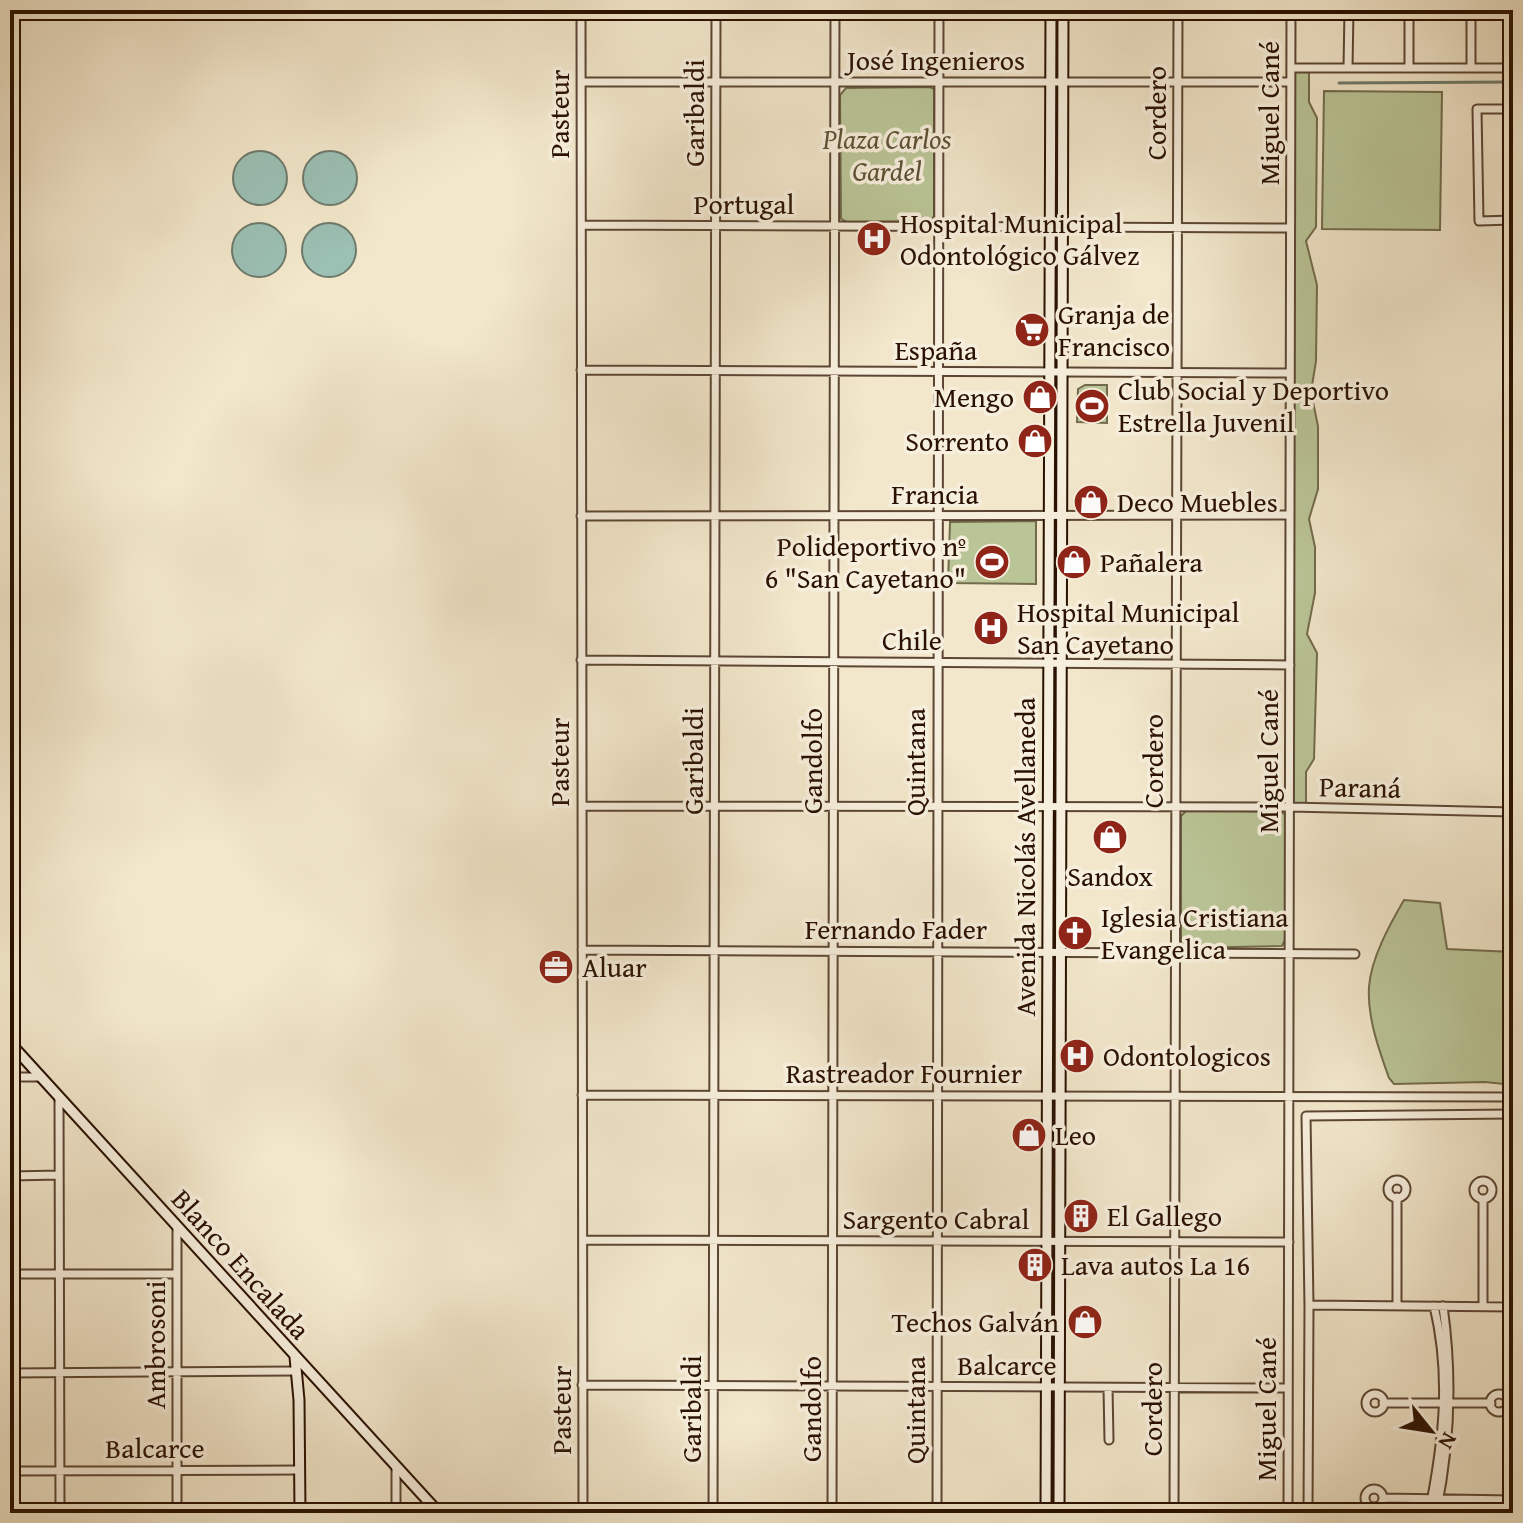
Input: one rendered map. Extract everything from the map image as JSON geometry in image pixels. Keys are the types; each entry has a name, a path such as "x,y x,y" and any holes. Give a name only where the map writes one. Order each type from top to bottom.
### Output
{"main road":[{"name":"Avenida Nicolás Avellaneda","path":"1046,1513 1051,10"},
{"name":"Avenida Nicolás Avellaneda","path":"1059,1513 1063,10"},
{"name":"Blanco Encalada","path":"10,1043 439,1513"},
{"path":"295,1357 300,1513"}],"street":[{"name":"Pasteur","path":"581,10 583,1513"},
{"name":"Garibaldi","path":"713,1513 716,10"},
{"name":"Gandolfo","path":"832,1513 835,10"},
{"name":"Quintana","path":"937,1513 939,10"},
{"name":"Cordero","path":"1174,1513 1178,10"},
{"name":"Miguel Cané","path":"1288,1513 1291,10"},
{"path":"1348,68 1349,10"},
{"path":"1409,10 1409,68"},
{"path":"1471,10 1471,68"},
{"path":"1291,68 1513,68"},
{"name":"José Ingenieros","path":"581,82 1291,82"},
{"path":"1513,109 1477,109 1479,221 1513,220"},
{"name":"Portugal","path":"582,225 1290,228"},
{"name":"España","path":"581,370 1290,373"},
{"name":"Francia","path":"581,516 1290,515"},
{"name":"Chile","path":"581,660 1290,665"},
{"name":"Paraná","path":"582,806 1290,807 1513,812"},
{"name":"Fernando Fader","path":"582,950 1355,954"},
{"path":"10,1077 40,1077"},
{"name":"Rastreador Fournier","path":"582,1095 1513,1097"},
{"path":"59,1098 60,1513"},
{"path":"1308,1513 1306,1116 1513,1114"},
{"path":"10,1176 59,1175"},
{"path":"1397,1197 1397,1306"},
{"path":"1483,1199 1483,1306"},
{"name":"Ambrosoni","path":"177,1225 177,1513"},
{"name":"Sargento Cabral","path":"583,1240 1289,1242"},
{"path":"10,1274 177,1274"},
{"path":"1309,1305 1513,1307"},
{"path":"1436,1513 1435,1498 1447,1403 1438,1306"},
{"path":"10,1373 296,1371"},
{"name":"Balcarce","path":"582,1385 1288,1388"},
{"path":"1108,1388 1109,1440"},
{"path":"1383,1403 1491,1403"},
{"path":"396,1466 396,1513"},
{"name":"Balcarce","path":"10,1471 299,1470"},
{"path":"1383,1498 1513,1500"},
{"path":"1429,1513 1435,1498"}],"green space":[{"path":"1291,68 1309,68 1309,102 1317,118 1316,227 1306,241 1317,285 1316,361 1311,392 1318,426 1318,489 1309,519 1315,547 1315,593 1307,634 1317,653 1314,759 1306,772 1306,807 1290,807"},
{"name":"Plaza Carlos Gardel","path":"846,88 934,89 934,216 931,221 847,222 841,219 840,95"},
{"path":"1324,91 1442,92 1440,230 1322,229"},
{"name":"Club Social y Deportivo Estrella Juvenil","path":"1085,385 1107,385 1107,423 1077,422 1078,389"},
{"name":"Polideportivo nº 6 \"San Cayetano\"","path":"1036,521 1036,584 948,583 950,522"},
{"path":"1187,810 1281,812 1286,815 1285,940 1282,946 1186,948 1181,945 1181,816"},
{"path":"1404,900 1440,903 1447,949 1513,952 1513,1085 1485,1082 1394,1084 1389,1078 1372,1022 1369,987 1377,953"}],"water":[{"path":"260,151 279,159 287,178 279,197 260,205 241,197 233,178 241,159"},
{"path":"330,151 349,159 357,178 349,197 330,205 311,197 303,178 311,159"},
{"path":"259,223 278,231 286,250 278,269 259,277 240,269 232,250 240,231"},
{"path":"329,223 348,231 356,250 348,269 329,277 310,269 302,250 310,231"}],"waterway":[{"path":"1339,83 1513,82"}],"place":[{"name":"Hospital Municipal Odontológico Gálvez","path":"874,239"},
{"name":"Granja de Francisco","path":"1032,330"},
{"name":"Mengo","path":"1040,397"},
{"name":"Club Social y Deportivo Estrella Juvenil","path":"1092,406"},
{"name":"Sorrento","path":"1035,441"},
{"name":"Deco Muebles","path":"1091,502"},
{"name":"Polideportivo nº 6 \"San Cayetano\"","path":"992,562"},
{"name":"Pañalera","path":"1074,562"},
{"name":"Hospital Municipal San Cayetano","path":"991,628"},
{"name":"Sandox","path":"1110,837"},
{"name":"Iglesia Cristiana Evangelica","path":"1075,933"},
{"name":"Aluar","path":"556,967"},
{"name":"Odontologicos","path":"1077,1056"},
{"name":"Leo","path":"1029,1135"},
{"name":"El Gallego","path":"1081,1216"},
{"name":"Lava autos La 16","path":"1035,1265"},
{"name":"Techos Galván","path":"1085,1322"}]}
